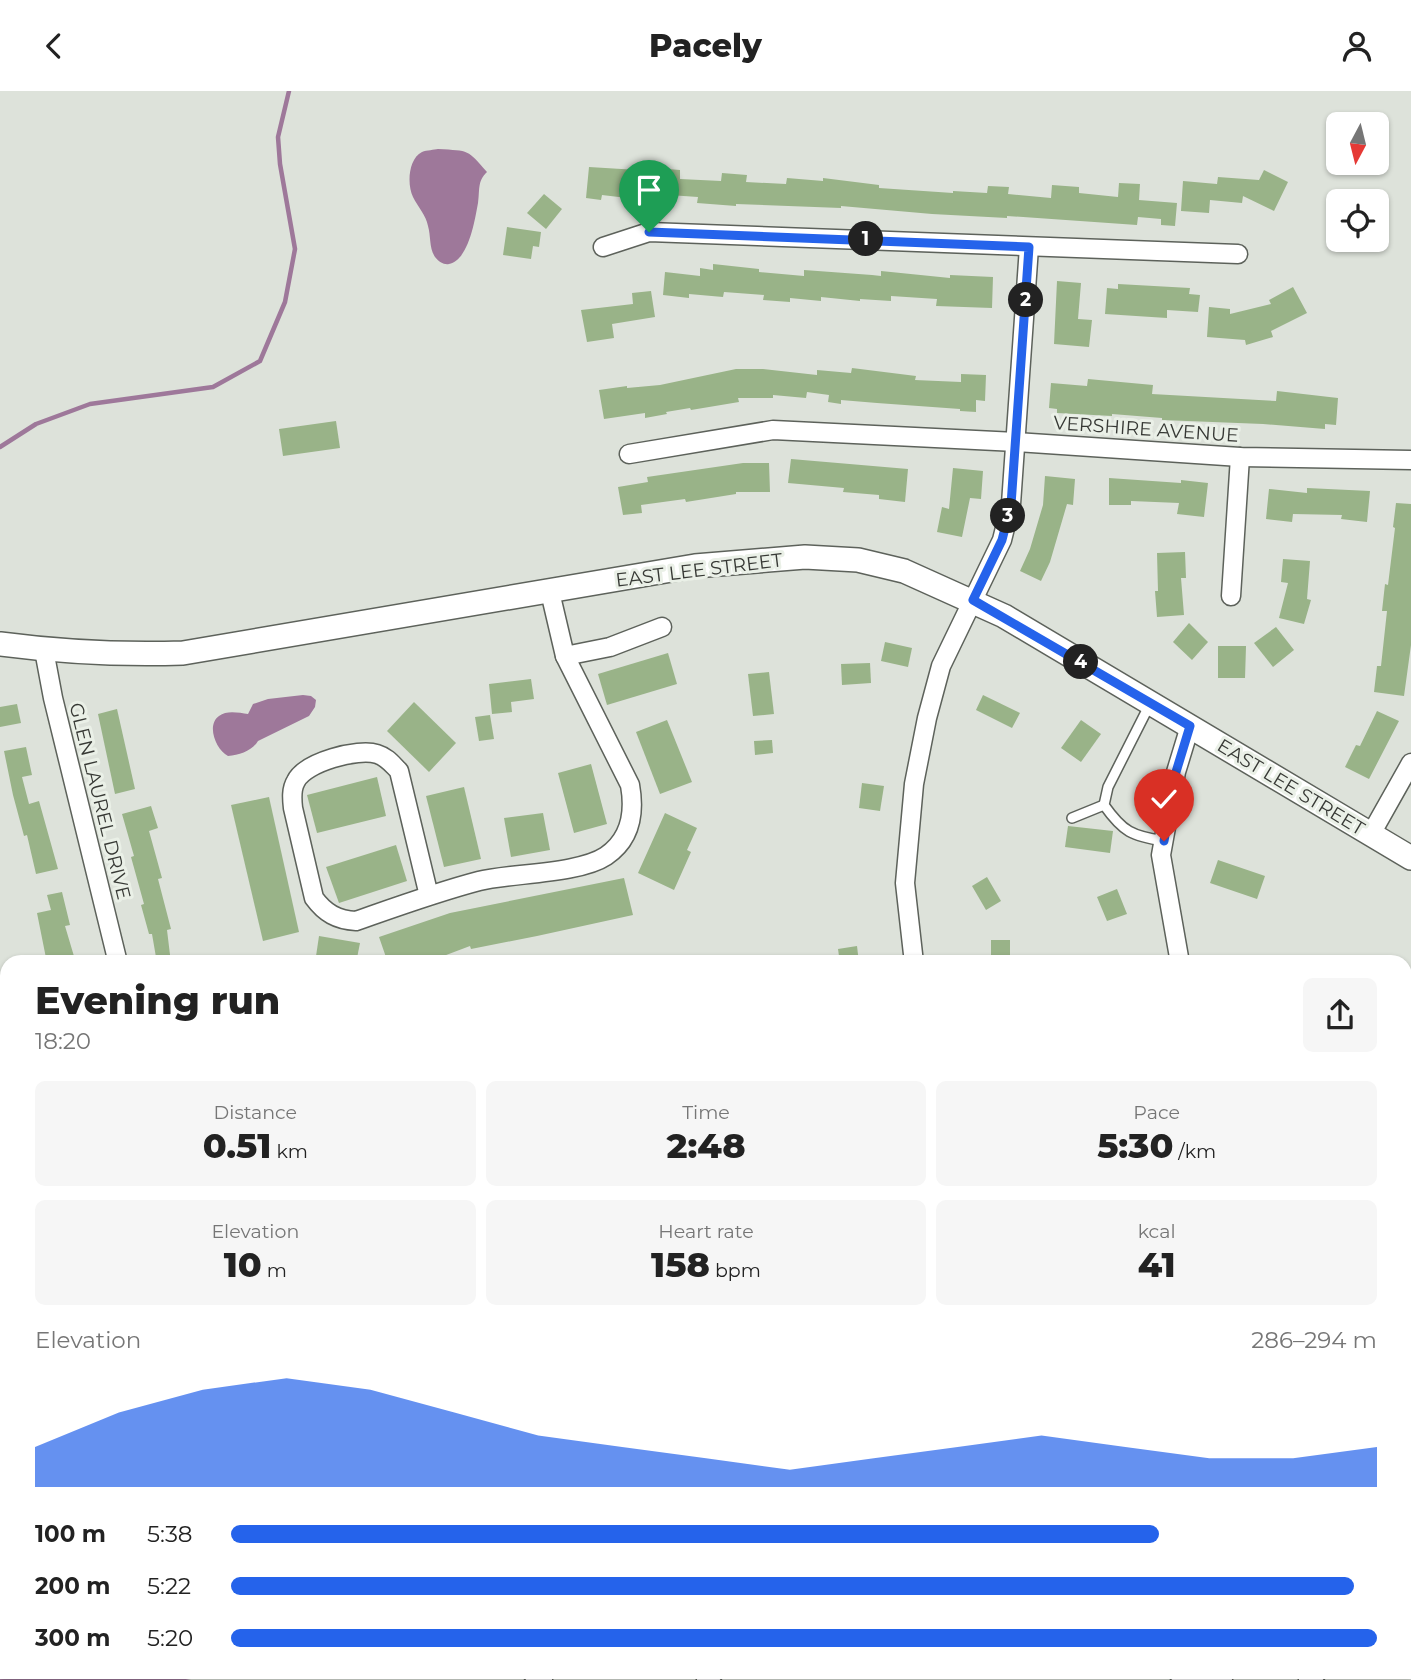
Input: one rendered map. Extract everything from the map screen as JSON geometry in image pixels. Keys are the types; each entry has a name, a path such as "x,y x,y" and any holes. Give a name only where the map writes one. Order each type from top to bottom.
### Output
{"street":[{"path":"603,247 649,232 1238,254"},
{"path":"913,955 905,883 914,784 941,666 1002,540 1011,505 1029,247"},
{"name":"VERSHIRE AVENUE","path":"629,454 773,430 1240,457 1411,460"},
{"path":"1231,596 1240,457"},
{"name":"EAST LEE STREET","path":"0,644 44,650 139,655 183,653 695,566 804,557 858,561 904,571 973,600 1411,858"},
{"path":"429,896 399,771 389,759 375,753 362,752 315,764 303,771 295,781 292,793 293,808 314,898 322,909 344,920 356,921 482,881 586,865 604,857 620,844 631,825 631,785 565,656 550,592"},
{"path":"565,656 610,647 662,627"},
{"name":"GLEN LAUREL DRIVE","path":"44,650 53,698 116,955"},
{"path":"1179,955 1161,855 1176,772 1190,726"},
{"path":"1371,834 1411,763"}],"lane":[{"path":"1150,703 1108,787 1104,805 1114,819 1134,836 1164,841"},
{"path":"1072,818 1104,805"}],"shaded area":[{"path":"438,149 467,153 487,172 480,183 470,238 462,255 447,264 440,262 433,253 427,222 410,186 411,166 417,155"},
{"path":"303,695 316,700 309,716 258,741 249,750 228,756 216,743 213,725 222,714 248,714 253,704 268,699"},
{"path":"186,1679 191,1680 0,1680"}],"building":[{"path":"589,167 680,170 680,179 721,181 722,173 747,175 746,182 786,184 787,178 823,181 823,178 879,185 879,188 953,193 987,193 988,186 1009,187 1008,194 1051,198 1052,185 1079,187 1079,193 1118,197 1119,183 1140,184 1139,200 1177,203 1175,226 1161,225 1161,219 1138,217 1137,225 932,214 841,206 736,206 697,203 698,197 669,195 669,203 602,195 601,200 586,198"},
{"path":"1264,170 1288,182 1274,211 1243,196 1242,203 1210,200 1209,213 1181,211 1183,181 1217,184 1218,177 1259,180"},
{"path":"544,194 562,209 546,229 527,213"},
{"path":"507,227 541,232 539,247 533,246 531,259 503,255"},
{"path":"713,264 804,276 804,270 881,276 881,271 950,278 950,275 993,277 992,308 936,306 937,299 891,296 891,301 821,297 821,301 790,298 790,302 763,300 764,295 724,292 723,297 689,294 689,298 663,295 665,272 700,276 700,268 713,270"},
{"path":"1057,281 1081,283 1078,319 1092,320 1089,347 1054,344"},
{"path":"1118,284 1190,288 1189,294 1200,295 1198,312 1167,310 1167,318 1105,314 1107,288 1118,289"},
{"path":"1293,287 1307,313 1271,331 1273,337 1246,345 1245,340 1207,337 1209,307 1230,309 1230,314 1271,304 1269,300"},
{"path":"651,291 655,317 612,324 614,338 587,342 581,310 633,304 632,293"},
{"path":"852,368 916,376 915,380 961,382 961,374 986,375 985,401 976,400 976,412 841,400 841,404 828,402 829,395 807,392 806,398 773,395 773,398 738,398 739,402 666,412 667,414 645,418 645,413 604,419 599,390 660,385 736,369 817,375 817,370 851,373"},
{"path":"1088,379 1153,385 1152,394 1276,401 1277,391 1338,398 1336,425 1325,424 1325,429 1162,420 1112,414 1057,413 1057,409 1049,408 1051,383 1087,386"},
{"path":"336,421 340,448 283,456 279,429"},
{"path":"791,459 908,469 905,502 879,499 879,495 843,492 844,488 788,483"},
{"path":"743,463 769,463 770,492 736,492 686,502 685,499 641,505 642,513 623,515 618,487 648,482 647,477"},
{"path":"953,468 983,471 981,499 970,498 962,537 937,532 942,507 949,509"},
{"path":"1045,476 1075,479 1073,505 1067,504 1050,562 1041,581 1020,571 1030,549 1043,505"},
{"path":"1109,478 1208,483 1204,517 1177,514 1179,503 1131,501 1131,505 1109,505"},
{"path":"1307,488 1370,491 1367,522 1341,519 1342,515 1293,514 1292,522 1266,519 1269,489 1307,493"},
{"path":"1396,503 1411,504 1411,645 1404,696 1374,692 1377,666 1381,666 1387,611 1382,611 1385,584 1388,585"},
{"path":"1185,552 1186,578 1181,578 1184,615 1157,617 1157,553"},
{"path":"1283,559 1310,561 1307,599 1311,600 1304,624 1279,618 1288,583 1281,582"},
{"path":"1189,623 1208,642 1192,660 1173,642"},
{"path":"1276,627 1294,650 1273,667 1254,643"},
{"path":"885,642 912,648 908,667 881,661"},
{"path":"1218,646 1246,646 1245,678 1218,678"},
{"path":"668,653 677,684 607,705 598,674"},
{"path":"870,663 871,683 842,685 841,664"},
{"path":"769,672 774,714 753,716 748,674"},
{"path":"531,679 534,699 511,702 512,712 492,714 489,684"},
{"path":"983,695 1020,713 1012,728 976,710"},
{"path":"414,702 456,743 429,772 387,731"},
{"path":"17,704 21,723 0,727 0,707"},
{"path":"117,709 135,789 115,794 98,714"},
{"path":"1377,711 1399,721 1369,779 1345,767 1356,745 1360,746"},
{"path":"490,715 494,739 479,741 475,717"},
{"path":"667,720 692,782 660,794 636,732"},
{"path":"1081,720 1101,734 1081,762 1061,748"},
{"path":"772,740 773,753 755,755 754,741"},
{"path":"26,747 32,775 22,777 29,804 39,801 58,869 36,874 27,835 24,836 13,795 4,751"},
{"path":"591,764 607,824 574,833 558,773"},
{"path":"377,777 386,816 317,833 307,795"},
{"path":"862,783 884,786 880,811 859,808"},
{"path":"464,787 481,859 444,867 426,796"},
{"path":"269,797 299,932 263,941 231,805"},
{"path":"151,806 158,828 149,831 162,878 158,879 171,929 167,930 170,955 156,955 152,934 149,934 141,905 144,904 131,857 134,856 122,814"},
{"path":"543,813 550,850 511,857 504,818"},
{"path":"665,813 697,828 687,850 691,852 674,890 638,873"},
{"path":"1068,826 1113,831 1110,853 1065,847"},
{"path":"396,845 407,881 339,903 326,867"},
{"path":"1218,860 1265,876 1257,899 1210,883"},
{"path":"987,877 1001,901 986,910 972,886"},
{"path":"624,878 633,915 471,949 470,946 446,955 385,955 379,937 450,913"},
{"path":"1117,889 1127,914 1107,921 1097,897"},
{"path":"62,892 70,925 65,926 74,955 45,955 37,913 51,910 47,895"},
{"path":"319,936 360,943 358,955 316,955"},
{"path":"991,940 1010,940 1010,955 991,955"},
{"path":"857,946 858,955 839,955 838,949"}],"waterway":[{"path":"0,447 36,424 90,404 213,387 260,361 285,302 295,249 278,137 289,91"}],"route":[{"path":"649,232 1029,247 1011,505 1002,540 973,600 1190,726 1176,772 1164,841"}]}
